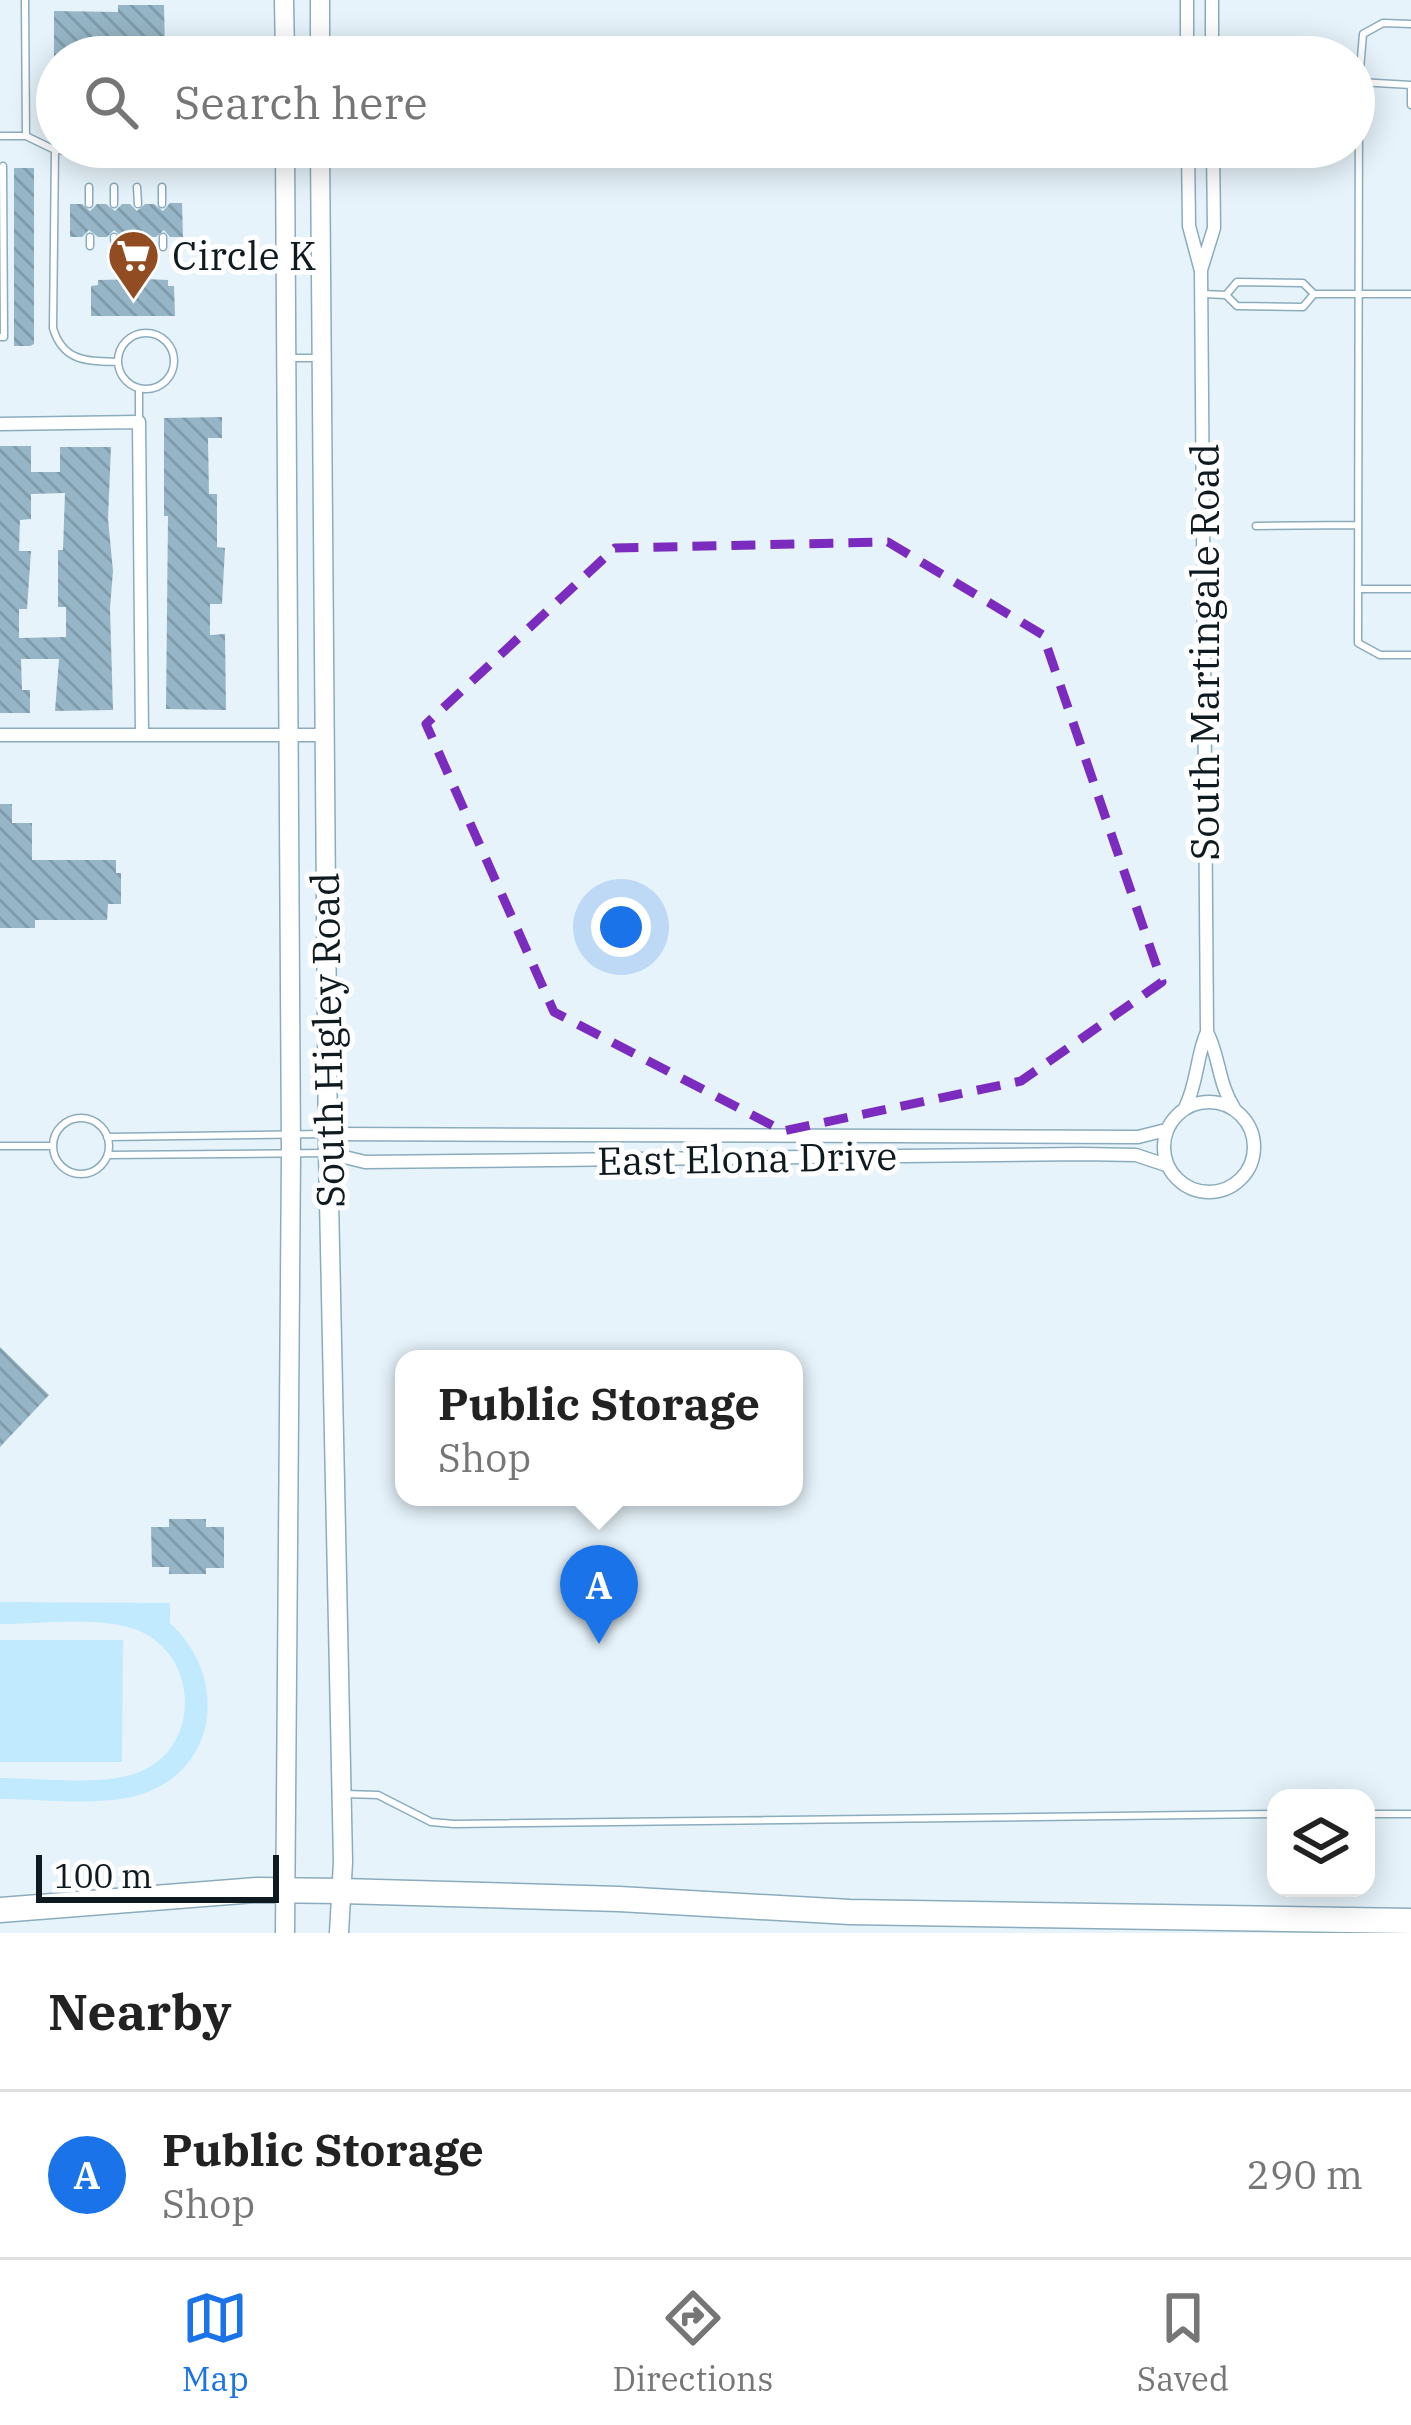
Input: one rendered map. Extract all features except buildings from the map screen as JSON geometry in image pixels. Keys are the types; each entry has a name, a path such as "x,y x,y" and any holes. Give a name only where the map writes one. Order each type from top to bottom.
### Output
{"highway":[{"path":"0,1910 342,1891 850,1912 1411,1922"}],"main road":[{"path":"284,0 284,36"},
{"path":"320,0 320,36"},
{"name":"South Higley Road","path":"285,168 291,1144 285,1931"},
{"name":"South Higley Road","path":"320,168 339,1926"}],"street":[{"path":"1187,0 1187,36"},
{"path":"1212,0 1212,36"},
{"name":"South Martingale Road","path":"1185,1108 1196,1085 1199,1050 1207,1032 1201,271 1189,226 1188,168"},
{"name":"South Martingale Road","path":"1201,271 1214,229 1213,168"},
{"path":"0,424 139,422 142,735"},
{"path":"0,735 324,735"},
{"name":"South Martingale Road","path":"1207,1032 1217,1051 1222,1089 1234,1109"},
{"path":"1210,1101 1234,1109 1252,1133 1255,1149 1244,1177 1217,1192 1187,1188 1166,1165 1166,1130 1185,1108 1210,1101"},
{"name":"East Elona Drive","path":"328,1144 1138,1137 1166,1130"},
{"name":"East Elona Drive","path":"328,1144 365,1162 1082,1154 1136,1155 1166,1165"}],"lane":[{"path":"25,0 26,136"},
{"path":"1363,36 1383,23 1411,24"},
{"path":"1375,83 1411,85 1411,105"},
{"path":"0,136 36,141"},
{"path":"0,337 4,337 3,166"},
{"path":"56,168 53,328 57,342 77,359 118,362"},
{"path":"1356,168 1358,643 1380,655 1411,655"},
{"path":"88,187 89,204"},
{"path":"114,187 114,204"},
{"path":"137,187 138,204"},
{"path":"162,187 162,204"},
{"path":"138,237 139,247"},
{"path":"163,237 163,247"},
{"path":"1226,295 1237,282 1303,283 1314,294 1411,294"},
{"path":"1201,294 1226,295 1237,307 1303,307 1314,294"},
{"path":"136,335 154,335 170,346 173,355 170,374 157,386 139,388 124,378 118,362 122,345 136,335"},
{"path":"287,358 321,358"},
{"path":"139,388 139,422"},
{"path":"1256,526 1358,525"},
{"path":"1358,589 1411,590"},
{"path":"108,1155 107,1137 97,1123 80,1118 58,1130 52,1146 58,1162 72,1173 90,1173 108,1155 328,1144"},
{"path":"107,1137 328,1144"},
{"path":"0,1146 52,1146"},
{"path":"340,1793 378,1795 431,1822 454,1823 1267,1814"},
{"path":"1375,1814 1411,1814"}],"highlighted area":[{"path":"888,542 1043,635 1162,982 1021,1081 783,1131 554,1012 426,724 615,548"}],"shaded area":[{"path":"0,1602 170,1603 170,1623 202,1671 207,1697 206,1724 198,1748 182,1769 160,1786 115,1800 0,1799 0,1778 88,1780 137,1773 158,1761 173,1744 185,1702 173,1660 158,1642 137,1630 89,1622 0,1624"},
{"path":"0,1640 123,1640 122,1762 0,1762"}],"place":[{"name":"Circle K","path":"133,301"},
{"name":"Public Storage","path":"599,1644"}]}
